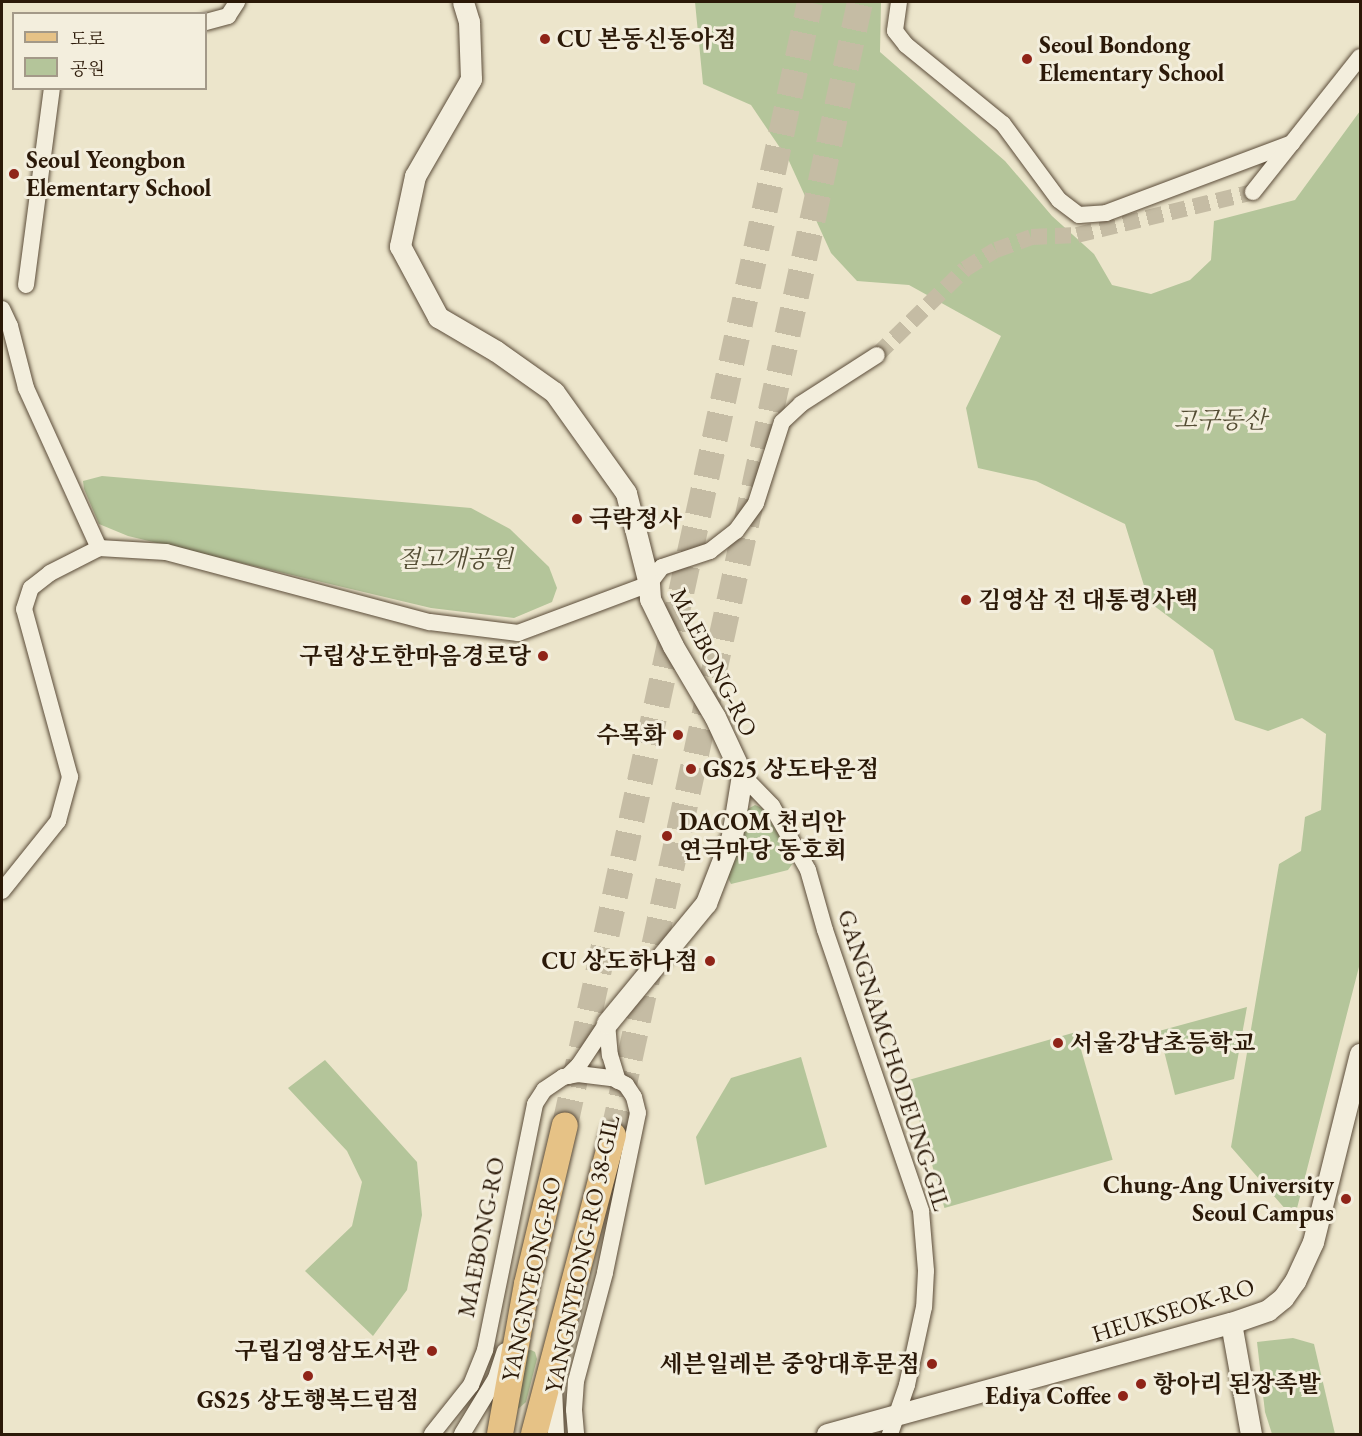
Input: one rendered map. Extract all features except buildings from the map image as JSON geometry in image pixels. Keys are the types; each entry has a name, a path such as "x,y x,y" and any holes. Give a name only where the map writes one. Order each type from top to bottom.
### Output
{"main road":[{"name":"YANGNYEONG-RO","path":"500,1434 527,1284 565,1125"},
{"name":"YANGNYEONG-RO","path":"534,1434 613,1135"}],"street":[{"path":"207,22 228,16 237,2"},
{"name":"MAEBONG-RO","path":"463,2 469,22 471,79 415,176 400,246 438,317 496,351 554,392 626,493 649,584 650,599 715,717 742,775 732,836 705,903 607,1023"},
{"path":"899,2 895,31 906,45 1004,124 1059,200 1079,215 1106,213 1292,143"},
{"path":"1253,192 1360,57"},
{"path":"26,285 52,90"},
{"path":"2,309 10,326 26,388 99,548"},
{"path":"2,891 58,821 70,777 24,609 31,588 50,573 99,548 166,552 430,622 518,633 649,584 662,567 710,551 736,531 756,504 783,422 801,404 877,355"},
{"name":"GANGNAMCHODEUNG-GIL","path":"742,775 772,806 808,870 825,930 921,1211 926,1271 924,1307 908,1385 890,1434"},
{"path":"568,1076 579,1065 607,1023"},
{"path":"607,1023 610,1055 618,1081"},
{"name":"HEUKSEOK-RO","path":"826,1434 1231,1323 1268,1310 1282,1298 1295,1281 1313,1242 1360,1054"},
{"name":"MAEBONG-RO","path":"432,1434 471,1386 485,1350 535,1104 544,1090 568,1076 592,1075"},
{"name":"YANGNYEONG-RO 38-GIL","path":"576,1434 574,1410 576,1381 605,1273 639,1113 634,1097 626,1085 592,1075"},
{"path":"462,1434 496,1378 527,1284"},
{"path":"1231,1323 1251,1434"},
{"path":"555,1361 553,1399 556,1434"}],"green space":[{"name":"고구동산","path":"695,2 881,2 880,52 1005,161 1052,216 1094,254 1112,285 1151,294 1190,280 1211,260 1214,221 1295,200 1360,111 1360,963 1295,1216 1287,1211 1231,1147 1279,864 1301,851 1305,817 1321,810 1326,734 1302,718 1268,731 1235,720 1213,650 1149,602 1125,524 1036,481 978,468 966,408 1001,336 909,285 857,281 831,253 789,161 751,105 703,84"},
{"name":"절고개공원","path":"102,476 471,508 510,529 549,567 557,588 552,602 514,618 431,608 128,536 99,524 84,489 83,481"},
{"path":"755,805 762,808 793,858 793,863 788,870 731,884 728,878 744,811"},
{"path":"1247,1007 1234,1079 1175,1095 1159,1031"},
{"path":"1076,1032 1113,1160 944,1208 908,1080"},
{"path":"801,1057 827,1147 705,1185 696,1137 731,1078"},
{"path":"325,1060 417,1162 422,1215 407,1290 373,1336 305,1271 352,1226 362,1182 347,1151 288,1088"},
{"path":"1293,1338 1314,1344 1335,1434 1272,1434 1265,1412 1257,1342"},
{"path":"526,1351 535,1352 537,1359 526,1402 518,1409 515,1405"}],"tunnel":[{"path":"565,1125 810,2"},
{"path":"613,1135 860,2"},
{"path":"877,355 965,269 996,250 1031,237 1077,235 1253,192"}],"place":[{"name":"CU 본동신동아점","path":"545,39"},
{"name":"Seoul Bondong Elementary School","path":"1027,59"},
{"name":"Seoul Yeongbon Elementary School","path":"14,174"},
{"name":"극락정사","path":"577,519"},
{"name":"김영삼 전 대통령사택","path":"966,600"},
{"name":"구립상도한마음경로당","path":"543,656"},
{"name":"수목화","path":"678,735"},
{"name":"GS25 상도타운점","path":"691,769"},
{"name":"DACOM 천리안 연극마당 동호회","path":"667,836"},
{"name":"CU 상도하나점","path":"710,961"},
{"name":"서울강남초등학교","path":"1058,1043"},
{"name":"Chung-Ang University Seoul Campus","path":"1346,1199"},
{"name":"구립김영삼도서관","path":"432,1351"},
{"name":"세븐일레븐 중앙대후문점","path":"932,1364"},
{"name":"GS25 상도행복드림점","path":"308,1376"},
{"name":"항아리 된장족발","path":"1141,1384"},
{"name":"Ediya Coffee","path":"1123,1396"}]}
